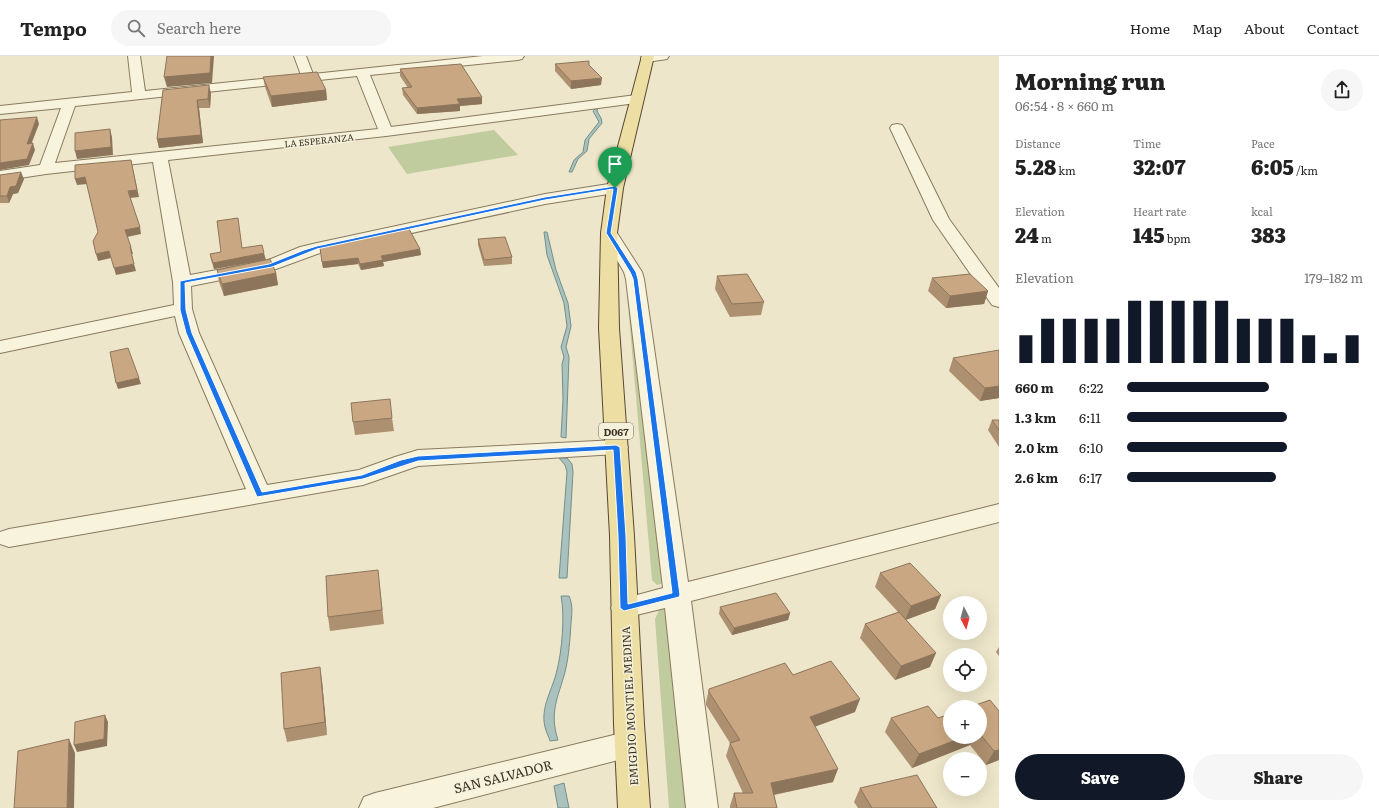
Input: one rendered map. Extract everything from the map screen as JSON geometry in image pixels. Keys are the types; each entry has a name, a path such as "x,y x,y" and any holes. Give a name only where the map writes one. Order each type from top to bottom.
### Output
{"main road":[{"name":"EMIGDIO MONTIEL MEDINA","path":"634,808 622,536 609,328 609,233 615,188 636,99 653,57"}],"street":[{"path":"134,56 139,96"},
{"path":"300,56 309,78"},
{"path":"0,110 309,78 454,59 518,56"},
{"path":"362,72 386,132"},
{"name":"LA ESPERANZA","path":"0,176 46,169 386,132 636,99"},
{"path":"46,169 69,103"},
{"path":"897,128 941,220 999,301"},
{"path":"160,157 182,282 183,310 189,333 260,495"},
{"path":"182,282 270,265 306,251 325,246 559,196 615,188"},
{"path":"609,233 636,279 677,595 702,808"},
{"path":"0,347 183,310"},
{"path":"9,538 363,477 418,458 616,447"},
{"path":"624,608 999,513"},
{"name":"SAN SALVADOR","path":"375,808 630,744"}],"green space":[{"path":"494,130 518,155 407,174 388,147"},
{"path":"625,271 663,583 657,585 652,580"},
{"path":"659,610 667,610 688,808 669,808 655,619"}],"water":[{"path":"598,108 597,111 602,123 589,139 587,151 578,159 572,172 569,172 574,160 583,152 585,140 599,122 593,111"},
{"path":"544,232 547,232 556,270 568,303 571,326 566,347 569,357 566,438 561,437 563,399 562,364 564,357 561,347 567,326 564,303 547,255"},
{"path":"559,458 567,458 572,464 573,472 567,578 559,578 567,472 565,465"},
{"path":"561,596 569,596 572,606 572,616 565,672 554,713 555,730 558,740 550,741 545,727 544,712 559,662 563,623"},
{"path":"564,783 569,808 558,808 554,786"}],"building":[{"path":"167,56 211,56 210,73 164,77"},
{"path":"589,61 589,65 602,78 571,81 555,64"},
{"path":"461,64 482,97 457,99 460,104 417,108 402,88 412,87 400,69"},
{"path":"317,72 326,90 271,96 263,77"},
{"path":"209,85 208,99 197,100 201,135 157,139 163,90"},
{"path":"37,117 27,144 33,143 27,159 0,163 0,120"},
{"path":"110,129 111,147 75,151 75,133"},
{"path":"131,160 137,190 128,191 140,227 125,230 131,247 134,264 114,268 109,251 96,254 93,241 98,232 85,177 75,179 75,165"},
{"path":"21,172 16,186 10,187 7,196 0,196 0,175"},
{"path":"238,218 242,248 262,245 264,253 213,263 210,254 221,252 217,221"},
{"path":"409,229 420,249 381,256 383,260 360,264 358,258 322,262 320,248"},
{"path":"505,237 512,257 484,260 478,239"},
{"path":"270,259 276,273 222,284 217,270"},
{"path":"747,274 764,302 732,304 717,276"},
{"path":"970,274 988,291 950,296 932,278"},
{"path":"128,348 139,378 116,383 110,352"},
{"path":"999,350 999,386 985,388 953,358"},
{"path":"390,399 392,418 353,422 351,403"},
{"path":"992,420 999,420 999,430"},
{"path":"910,563 941,595 911,606 880,573"},
{"path":"378,570 382,610 328,617 326,576"},
{"path":"776,593 790,613 734,628 720,607"},
{"path":"899,612 936,653 901,666 865,624"},
{"path":"831,661 860,699 810,717 838,769 771,783 777,808 737,808 734,793 753,793 730,743 740,740 709,692 709,689 785,663 793,675"},
{"path":"320,667 325,722 284,729 281,673"},
{"path":"990,700 999,711 999,750 994,751 987,742 987,701"},
{"path":"928,706 938,718 943,716 943,744 945,744 919,754 891,718"},
{"path":"105,715 104,739 74,745 75,722"},
{"path":"69,739 67,808 14,808 18,751"},
{"path":"917,775 937,808 872,808 860,788"}],"route":[{"path":"615,188 609,222 609,233 636,279 677,595 624,608 622,536 616,447 418,458 363,477 260,495 189,333 183,310 182,282 282,262 306,251 317,248 574,193 615,188"}]}
